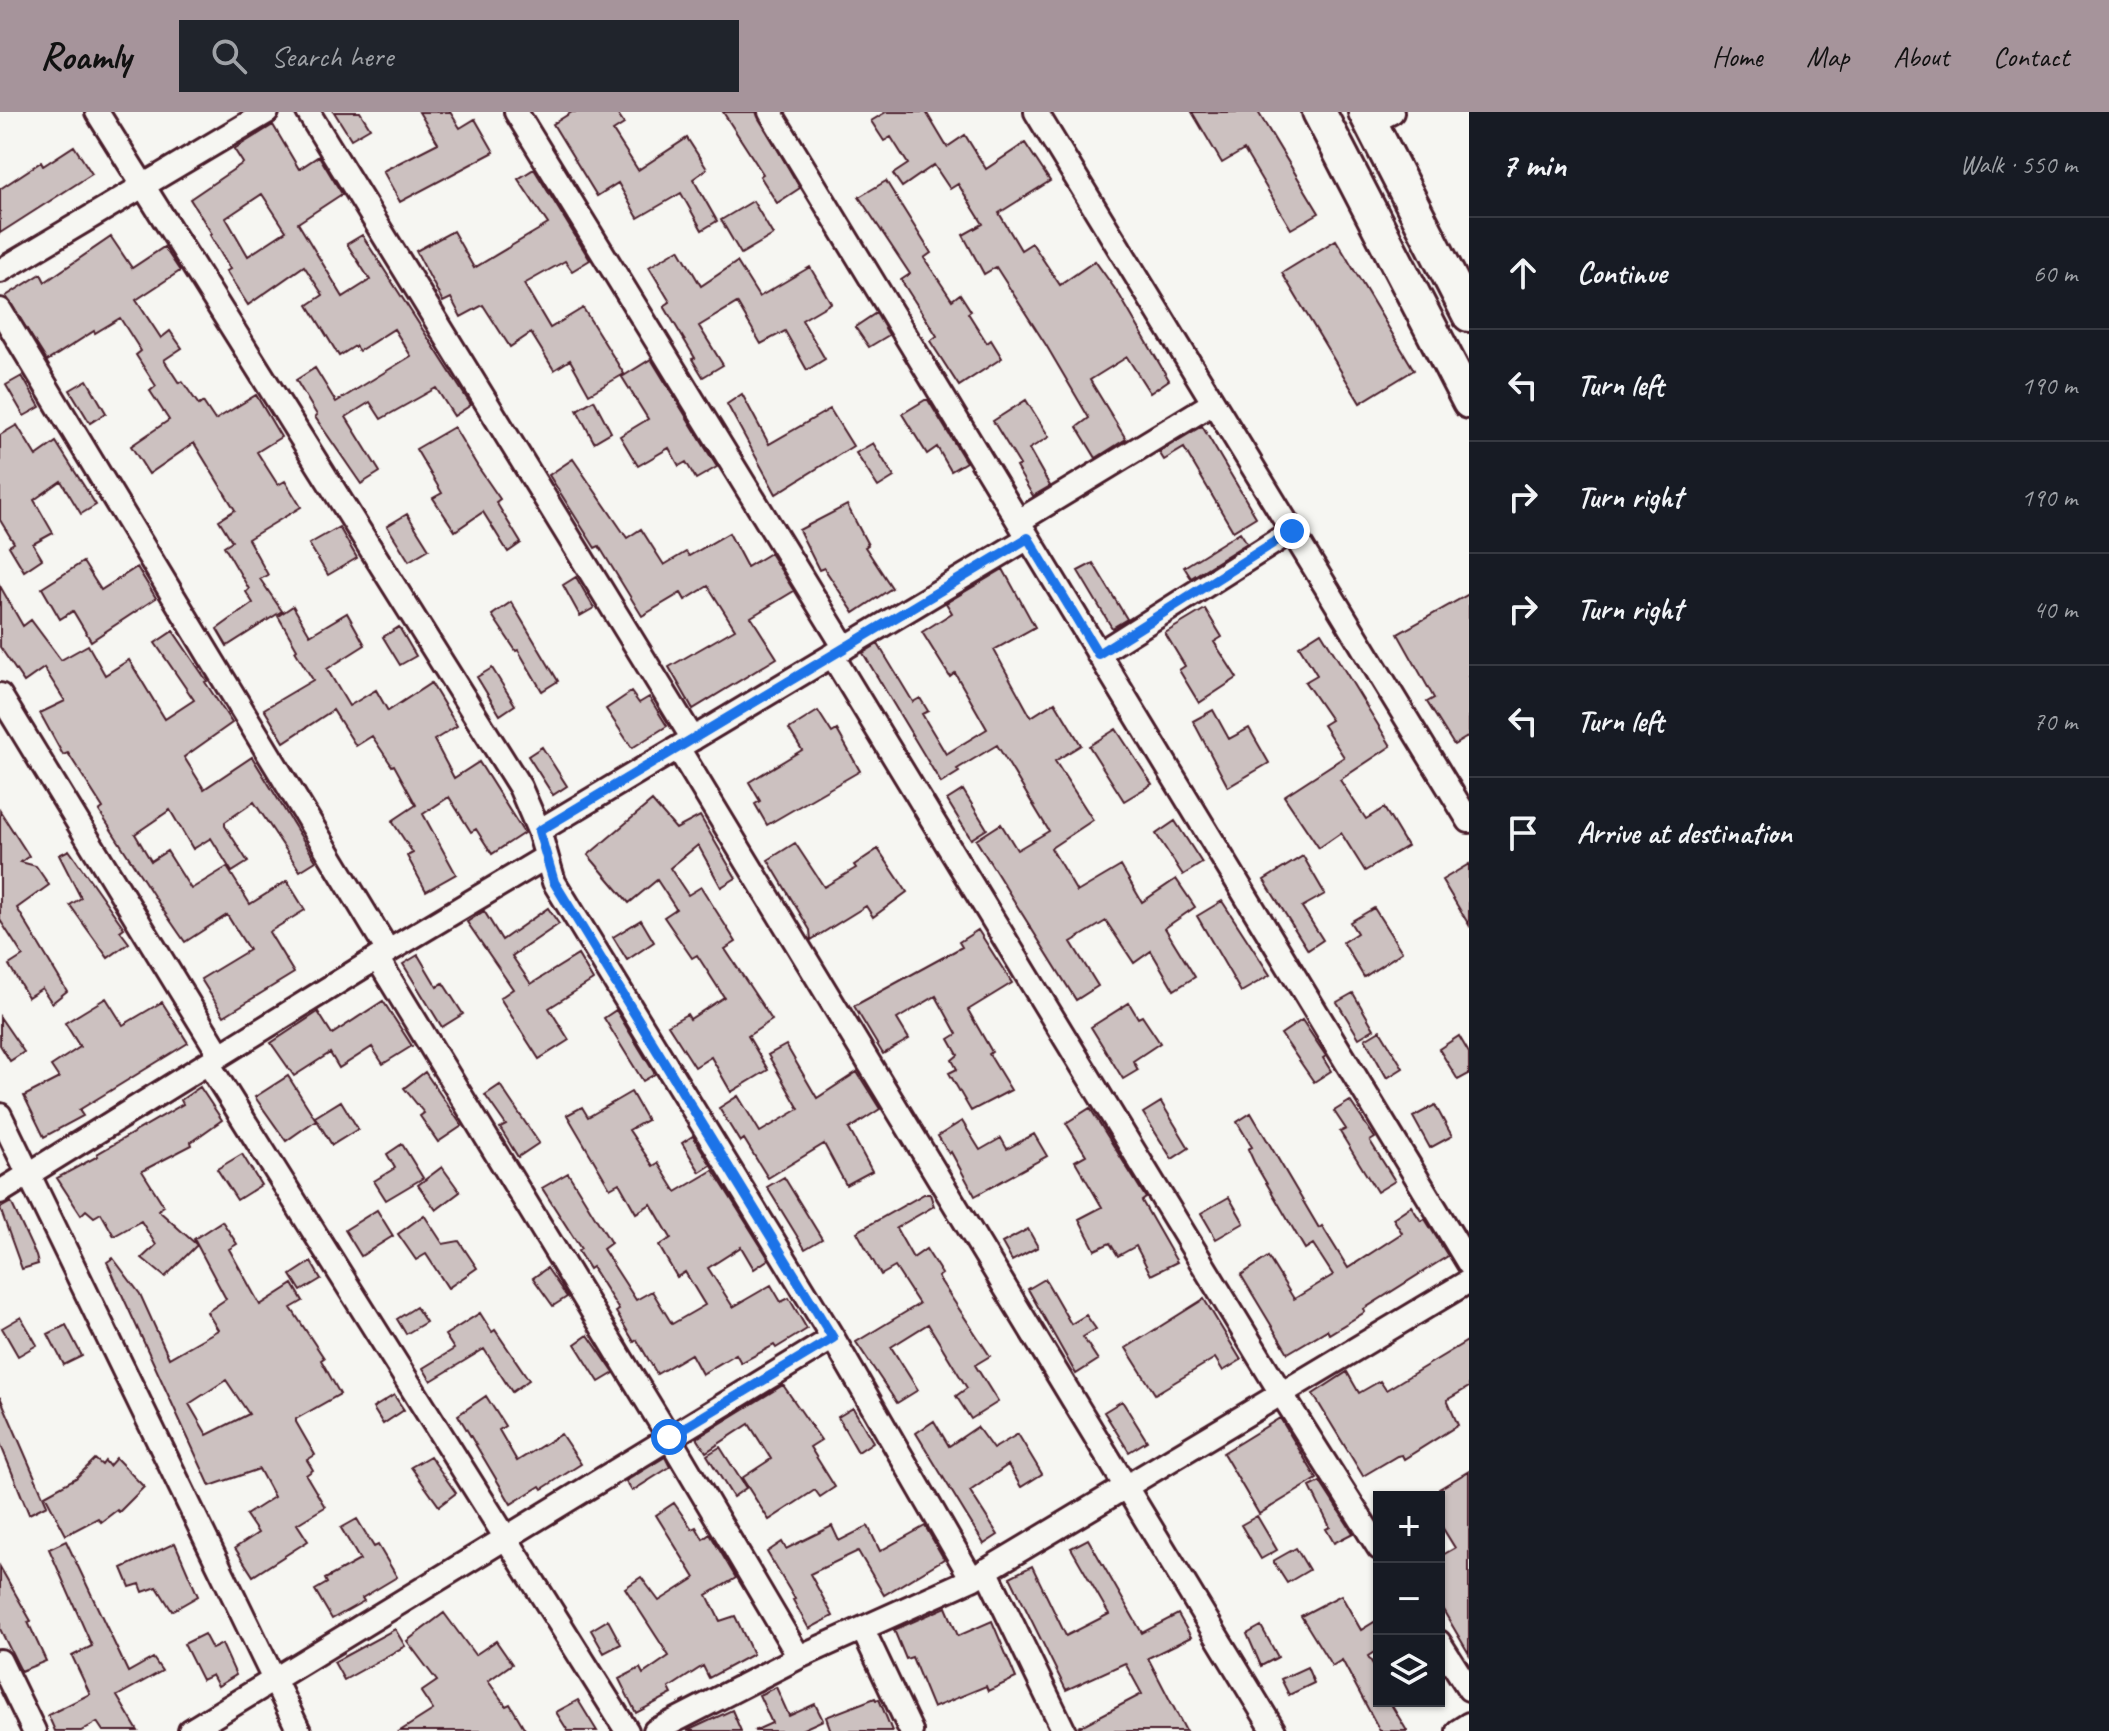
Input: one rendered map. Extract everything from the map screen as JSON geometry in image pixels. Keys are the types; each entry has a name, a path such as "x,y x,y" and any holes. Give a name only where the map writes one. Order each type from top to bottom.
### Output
{"main road":[{"path":"1319,112 1469,402"},
{"path":"1376,116 1469,315"}],"street":[{"path":"97,112 520,787 539,831 554,882 979,1574 1064,1731"},
{"path":"0,271 267,112"},
{"path":"308,112 1274,1731"},
{"path":"516,112 1281,1393 1373,1539"},
{"path":"770,112 1469,1264"},
{"path":"1036,112 1469,821"},
{"path":"0,310 799,1657"},
{"path":"539,831 838,652 1213,403"},
{"path":"1098,654 1292,531"},
{"path":"0,695 214,1059 627,1731"},
{"path":"0,1192 383,954 546,857"},
{"path":"0,1115 299,1731"},
{"path":"655,1731 799,1657 979,1574 1469,1281"},
{"path":"190,1731 833,1338"},
{"path":"863,1630 911,1731"},
{"path":"1445,1651 1469,1689"},
{"path":"0,1661 34,1731"},
{"path":"1458,1731 1469,1724"}],"building":[{"path":"334,112 360,112 370,128 351,139"},
{"path":"419,112 450,112 460,128 475,119 494,152 400,202 383,171 438,143"},
{"path":"572,112 616,112 624,124 613,131 638,170 687,138 707,169 693,179 717,221 702,230 681,193 638,218 618,183 597,196 553,124"},
{"path":"723,112 756,112 800,188 777,203 760,176 763,174"},
{"path":"886,112 926,112 947,147 965,135 986,169 1025,143 1050,181 999,213 1021,250 1032,243 1060,285 1095,261 1120,296 1169,380 1150,393 1127,357 1090,380 1126,439 1096,458 1077,427 1089,418 1046,345 996,267 984,274 963,235 983,224 958,184 950,189 934,165 902,187 893,174 908,164 891,137 884,141 871,121"},
{"path":"1192,112 1258,112 1319,213 1291,229 1244,150 1222,163"},
{"path":"273,125 299,169 319,156 342,194 298,223 343,297 370,280 347,244 362,235 471,405 454,416 436,388 381,419 370,402 346,417 380,472 361,484 315,417 317,415 296,380 315,368 336,402 411,356 394,329 359,351 355,346 339,356 308,305 323,295 304,266 248,305 226,271 230,269 190,199 243,163 234,149","holes":["262,194 286,231 248,256 226,218"]},
{"path":"74,146 92,174 0,233 0,189 41,162 43,166"},
{"path":"534,169 590,260 572,271 565,261 524,284 550,328 583,308 624,374 589,394 570,360 554,370 531,333 510,347 483,305 461,317 451,298 443,302 416,251 453,231 474,268 548,224 518,179"},
{"path":"886,181 931,253 924,258 952,300 960,294 987,343 991,340 1002,358 959,386 930,341 937,336 901,280 910,274 859,197"},
{"path":"753,201 773,235 741,254 721,220"},
{"path":"111,237 132,268 164,247 180,271 136,300 161,338 170,331 182,348 164,360 179,383 182,381 199,405 203,402 215,420 256,395 281,437 257,452 278,485 285,481 301,507 248,539 268,575 260,579 282,611 227,646 217,629 253,603 246,592 249,589 224,546 232,541 219,520 235,510 194,443 149,474 131,446 169,420 150,391 156,386 136,355 141,351 120,318 47,361 6,296 41,274 45,282"},
{"path":"1336,240 1414,370 1360,403 1282,273"},
{"path":"679,249 701,286 737,262 759,297 810,267 831,303 802,320 825,359 807,370 785,331 761,344 737,303 699,326 723,365 703,377 664,306 670,302 649,267"},
{"path":"876,313 889,335 869,347 855,327"},
{"path":"651,359 717,467 696,479 686,462 679,466 669,448 638,466 620,436 648,419 622,377"},
{"path":"22,376 40,407 24,416 6,385"},
{"path":"87,380 106,413 90,423 70,390"},
{"path":"742,394 769,444 830,409 853,446 776,494 727,404"},
{"path":"594,400 611,432 594,442 577,410"},
{"path":"928,400 966,462 951,471 937,447 927,454 902,414"},
{"path":"1026,400 1049,437 1029,449 1050,486 1033,496 1016,467 1020,465 993,421"},
{"path":"17,425 36,456 56,442 96,505 81,514 61,481 34,500 53,533 33,544 42,559 24,571 9,546 14,543 0,520 0,435"},
{"path":"1202,426 1256,517 1233,531 1184,448 1164,460 1159,452"},
{"path":"454,427 500,499 496,502 521,543 508,552 483,512 455,531 433,498 442,493 416,449"},
{"path":"873,443 894,477 878,487 856,453"},
{"path":"573,459 627,538 641,529 664,565 686,552 689,556 729,533 747,567 770,553 794,591 751,617 777,658 693,709 669,667 735,629 708,586 685,600 681,593 642,616 599,546 595,548 549,475"},
{"path":"847,505 868,545 865,547 892,588 854,613 824,568 819,570 799,530"},
{"path":"407,514 429,549 409,561 387,526"},
{"path":"339,527 357,558 328,575 309,544"},
{"path":"1240,532 1247,543 1191,578 1184,567"},
{"path":"83,562 101,590 137,567 156,598 91,641 73,611 60,619 42,588"},
{"path":"1093,563 1127,619 1112,628 1078,571"},
{"path":"1003,569 1035,627 994,650 1031,717 1055,702 1081,745 1055,761 1093,820 1051,848 1077,892 1121,866 1142,902 1176,879 1195,907 1165,928 1195,977 1174,990 1151,951 1134,963 1106,921 1071,942 1098,986 1076,1000 976,840 1001,824 1017,850 1049,831 997,745 957,769 959,772 941,783 863,653 878,644 913,702 920,698 928,711 922,714 946,754 987,729 955,673 950,677 922,632 952,613 946,603"},
{"path":"576,577 594,608 580,616 563,585"},
{"path":"0,586 23,626 31,620 61,660 88,645 105,675 129,660 165,719 194,700 155,643 173,631 232,723 184,757 204,789 252,757 316,861 300,871 254,802 225,822 248,862 232,872 211,838 193,849 170,810 135,834 151,861 167,851 191,889 227,867 250,904 287,881 305,910 269,932 294,973 224,1016 201,979 249,950 227,915 185,942 163,910 99,811 103,808 68,753 63,755 40,713 65,701 44,668 24,682 0,647"},
{"path":"1469,594 1469,736 1454,745 1427,702 1434,698 1398,634"},
{"path":"511,602 558,681 542,691 518,650 492,615"},
{"path":"293,606 310,635 347,613 365,645 327,669 349,706 376,690 388,711 431,683 457,726 434,740 454,778 479,762 524,833 492,854 476,829 471,832 449,797 423,814 456,874 426,891 407,856 413,853 392,821 416,805 394,765 372,736 356,746 333,710 284,742 264,709 313,680 278,616"},
{"path":"1205,609 1222,637 1214,642 1237,678 1199,703 1179,670 1185,666 1165,633"},
{"path":"399,627 416,656 400,665 383,637"},
{"path":"1321,632 1391,746 1340,780 1366,819 1384,808 1407,846 1365,871 1341,833 1319,848 1284,796 1344,757 1323,725 1331,720 1305,682 1317,675 1299,646"},
{"path":"492,668 515,705 500,715 477,677"},
{"path":"631,692 639,703 649,697 667,726 632,748 606,709"},
{"path":"1213,710 1229,739 1249,728 1269,763 1228,787 1193,721"},
{"path":"818,711 832,733 837,730 860,771 767,825 755,804 760,801 749,782 802,750 789,729"},
{"path":"1116,729 1152,784 1124,801 1089,746"},
{"path":"542,747 567,786 553,795 528,756"},
{"path":"963,790 987,829 971,839 947,800"},
{"path":"652,801 676,829 700,816 736,878 721,887 698,845 670,868 688,895 701,887 736,942 725,949 772,1020 748,1036 768,1070 731,1092 711,1057 695,1067 668,1025 687,1014 690,1019 724,997 697,955 692,958 664,917 676,909 657,880 629,903 588,855"},
{"path":"0,811 29,856 21,862 36,866 49,885 17,908 67,991 52,1003 42,988 28,997 9,965 23,956 0,920"},
{"path":"1175,821 1202,863 1183,875 1156,834"},
{"path":"795,843 824,887 856,868 854,865 878,849 907,892 873,917 866,906 811,940 810,930 768,860"},
{"path":"69,850 124,928 120,931 129,943 108,958 70,905 81,898 59,855"},
{"path":"1303,856 1325,894 1302,907 1323,940 1308,950 1264,880"},
{"path":"1469,864 1469,925 1442,880"},
{"path":"1222,901 1270,975 1241,992 1197,916"},
{"path":"548,908 559,924 512,956 531,984 578,955 593,980 549,1008 569,1040 539,1059 500,998 513,989 467,922 484,911 502,940"},
{"path":"1374,908 1402,952 1364,977 1343,942 1357,933 1350,922"},
{"path":"641,920 654,942 627,960 613,937"},
{"path":"978,930 1012,983 968,1010 1011,1090 971,1111 949,1073 957,1069 952,1060 958,1055 949,1039 957,1034 936,996 897,1019 909,1039 883,1054 854,1006 962,947 959,942"},
{"path":"418,955 437,987 443,983 463,1014 442,1027 403,964"},
{"path":"1353,993 1374,1029 1359,1038 1337,1002"},
{"path":"106,998 123,1025 162,1002 188,1043 79,1110 83,1116 44,1137 24,1096 59,1078 51,1066 80,1047 65,1023"},
{"path":"383,1001 412,1046 383,1064 372,1047 339,1068 330,1053 294,1076 271,1043 318,1012 332,1034"},
{"path":"1129,1003 1160,1043 1133,1061 1138,1070 1123,1079 1091,1027"},
{"path":"616,1010 655,1074 643,1081 604,1018"},
{"path":"0,1017 24,1052 10,1061 0,1045"},
{"path":"1302,1020 1326,1056 1323,1058 1331,1071 1314,1082 1281,1034"},
{"path":"1380,1030 1403,1068 1387,1078 1365,1039"},
{"path":"1459,1036 1469,1053 1469,1074 1458,1080 1439,1049"},
{"path":"786,1045 817,1098 857,1072 880,1109 849,1129 872,1171 846,1185 824,1144 768,1178 744,1139 740,1142 719,1108 738,1096 760,1132 799,1109 768,1055"},
{"path":"425,1072 462,1126 438,1142 420,1116 424,1113 404,1088"},
{"path":"288,1076 316,1120 286,1141 255,1097"},
{"path":"500,1085 539,1143 518,1157 500,1128 506,1125 485,1095"},
{"path":"200,1087 222,1120 191,1142 192,1145 142,1171 164,1206 158,1210 197,1245 165,1277 142,1258 156,1245 141,1221 114,1236 101,1213 94,1217 86,1210 81,1215 57,1178 183,1104 181,1100"},
{"path":"631,1092 647,1120 629,1130 653,1166 658,1163 676,1192 713,1170 769,1259 754,1269 741,1247 708,1268 733,1307 771,1285 781,1302 789,1298 807,1329 776,1348 774,1345 741,1363 736,1354 702,1374 691,1354 657,1374 637,1340 634,1342 616,1312 619,1310 592,1267 589,1269 578,1251 581,1249 542,1188 568,1173 611,1243 603,1249 636,1300 652,1291 672,1324 705,1305 685,1272 677,1277 659,1246 671,1238 651,1204 636,1213 619,1183 610,1188 567,1115 582,1107 588,1117"},
{"path":"341,1101 358,1129 332,1145 315,1117"},
{"path":"1350,1101 1375,1138 1370,1141 1395,1181 1377,1192 1340,1132 1346,1129 1334,1111"},
{"path":"1161,1102 1189,1148 1172,1159 1143,1113"},
{"path":"1435,1105 1452,1136 1430,1148 1413,1117"},
{"path":"1090,1108 1146,1198 1142,1201 1177,1262 1151,1275 1136,1246 1118,1256 1110,1243 1095,1250 1079,1219 1102,1207 1075,1161 1086,1155 1066,1123"},
{"path":"1251,1113 1319,1228 1322,1226 1348,1268 1402,1233 1393,1218 1411,1206 1421,1221 1425,1219 1448,1256 1329,1334 1327,1330 1288,1353 1241,1275 1268,1257 1294,1299 1333,1275 1313,1244 1305,1249 1254,1162 1248,1149 1252,1147 1237,1122"},
{"path":"962,1121 980,1150 1001,1138 1007,1149 1034,1134 1047,1156 975,1196 951,1152 949,1154 938,1136"},
{"path":"693,1136 711,1165 700,1172 682,1143"},
{"path":"402,1144 423,1178 386,1200 374,1181 395,1168 387,1154"},
{"path":"242,1154 261,1185 237,1200 217,1169"},
{"path":"442,1167 460,1192 436,1210 418,1185"},
{"path":"784,1177 822,1239 805,1249 767,1187"},
{"path":"924,1194 930,1194 934,1206 896,1228 913,1258 926,1249 942,1274 938,1277 990,1356 975,1365 998,1402 971,1419 956,1396 967,1388 928,1324 891,1347 918,1390 897,1403 856,1342 919,1304 895,1267 881,1275 857,1232"},
{"path":"1229,1197 1244,1223 1216,1239 1201,1213"},
{"path":"11,1202 38,1264 22,1269 0,1208"},
{"path":"377,1210 393,1236 361,1256 345,1230"},
{"path":"424,1215 443,1244 459,1241 477,1268 448,1288 426,1254 416,1260 398,1234"},
{"path":"222,1221 237,1244 229,1249 260,1305 293,1284 303,1301 291,1308 324,1358 321,1360 340,1394 296,1419 315,1455 307,1460 313,1470 306,1475 325,1507 297,1524 308,1541 253,1576 235,1548 258,1533 246,1515 274,1497 259,1469 210,1486 107,1262 113,1258 140,1294 169,1358 218,1330 207,1312 226,1299 194,1239","holes":["226,1380 249,1414 207,1435 189,1404"]},
{"path":"1028,1229 1038,1247 1012,1261 1002,1243"},
{"path":"311,1262 321,1279 301,1291 291,1275"},
{"path":"547,1268 567,1297 553,1306 533,1278"},
{"path":"1045,1279 1071,1324 1086,1315 1096,1329 1083,1337 1098,1360 1076,1374 1028,1289"},
{"path":"1204,1299 1241,1360 1223,1371 1215,1358 1155,1394 1126,1348"},
{"path":"416,1307 426,1322 406,1334 397,1319"},
{"path":"480,1313 529,1380 512,1392 484,1349 431,1381 423,1368 454,1349 445,1335"},
{"path":"21,1317 37,1345 18,1356 2,1328"},
{"path":"66,1325 82,1356 64,1365 48,1334"},
{"path":"588,1335 614,1373 599,1382 575,1344"},
{"path":"1469,1340 1469,1387 1447,1400 1458,1425 1404,1459 1402,1455 1397,1456 1363,1476 1313,1394 1347,1372 1359,1393 1380,1381 1386,1390"},
{"path":"783,1385 821,1440 810,1447 835,1487 820,1497 815,1490 769,1520 742,1478 771,1459 749,1424 706,1452 697,1438"},
{"path":"394,1395 404,1410 383,1424 373,1408"},
{"path":"486,1396 505,1426 499,1430 517,1461 561,1434 581,1464 511,1504 458,1415"},
{"path":"0,1397 47,1505 29,1514 0,1443"},
{"path":"1122,1401 1147,1441 1129,1452 1104,1412"},
{"path":"853,1408 873,1442 858,1452 838,1417"},
{"path":"1280,1418 1317,1479 1259,1514 1223,1453"},
{"path":"934,1421 949,1446 977,1427 993,1449 1018,1434 1042,1474 1021,1487 1008,1465 970,1491 998,1535 984,1544 916,1433"},
{"path":"720,1447 746,1488 733,1497 707,1455"},
{"path":"430,1456 456,1493 439,1506 411,1467"},
{"path":"665,1457 670,1467 632,1491 626,1481"},
{"path":"116,1458 144,1487 119,1512 117,1510 101,1522 98,1518 66,1535 45,1495 76,1478 95,1459 102,1465 105,1461 109,1466"},
{"path":"1469,1471 1469,1654 1445,1613 1445,1554 1455,1548 1445,1532 1445,1491 1439,1489"},
{"path":"1320,1482 1353,1533 1334,1543 1326,1529 1330,1527 1310,1487"},
{"path":"674,1503 703,1539 710,1534 736,1578 707,1595 720,1621 735,1616 753,1654 709,1678 703,1666 669,1688 672,1694 636,1713 619,1679 640,1668 643,1674 669,1656 625,1588 641,1577 659,1601 695,1578 656,1515"},
{"path":"1257,1516 1277,1550 1261,1559 1241,1525"},
{"path":"357,1519 374,1547 378,1545 397,1577 332,1619 315,1590 327,1583 325,1579 360,1560 341,1528"},
{"path":"832,1526 839,1541 868,1526 880,1551 925,1526 944,1559 884,1595 858,1551 810,1574 833,1616 809,1629 767,1552 782,1542 786,1549"},
{"path":"1088,1539 1142,1633 1178,1614 1191,1637 1148,1658 1186,1731 1078,1731 1077,1728 1142,1694 1125,1663 1066,1690 1010,1577 1032,1566 1066,1636 1109,1614 1071,1548"},
{"path":"66,1541 128,1672 153,1658 162,1671 117,1696 138,1731 103,1731 97,1722 81,1731 55,1731 48,1715 90,1694 72,1656 92,1646 49,1549"},
{"path":"175,1543 198,1596 172,1611 157,1587 143,1592 140,1584 130,1587 122,1568"},
{"path":"1296,1548 1309,1570 1287,1583 1273,1561"},
{"path":"0,1567 31,1621 28,1622 46,1661 21,1671 0,1629"},
{"path":"1341,1595 1361,1630 1373,1623 1373,1653 1368,1656 1373,1664 1373,1707 1393,1707 1407,1731 1380,1731 1342,1660 1332,1666 1301,1616"},
{"path":"946,1607 958,1636 992,1621 1016,1678 988,1691 986,1686 933,1708 912,1657 906,1659 894,1630"},
{"path":"444,1613 475,1655 496,1641 512,1664 488,1681 506,1706 510,1704 526,1731 400,1731 433,1710 421,1692 437,1681 407,1641"},
{"path":"608,1620 621,1644 604,1653 591,1630"},
{"path":"1261,1626 1278,1657 1261,1666 1247,1634"},
{"path":"395,1629 405,1646 344,1680 334,1662"},
{"path":"204,1634 212,1649 222,1644 236,1675 218,1686 212,1675 202,1680 184,1644"},
{"path":"1307,1667 1314,1683 1289,1695 1281,1679"},
{"path":"776,1687 789,1716 815,1704 823,1720 799,1731 754,1731 772,1723 759,1695"},
{"path":"879,1699 892,1731 831,1731 826,1717"},
{"path":"578,1700 597,1731 568,1731 556,1712"},
{"path":"732,1710 741,1731 687,1731"}],"route":[{"path":"669,1437 833,1338 554,882 539,831 1028,538 1098,654 1292,531"}]}
